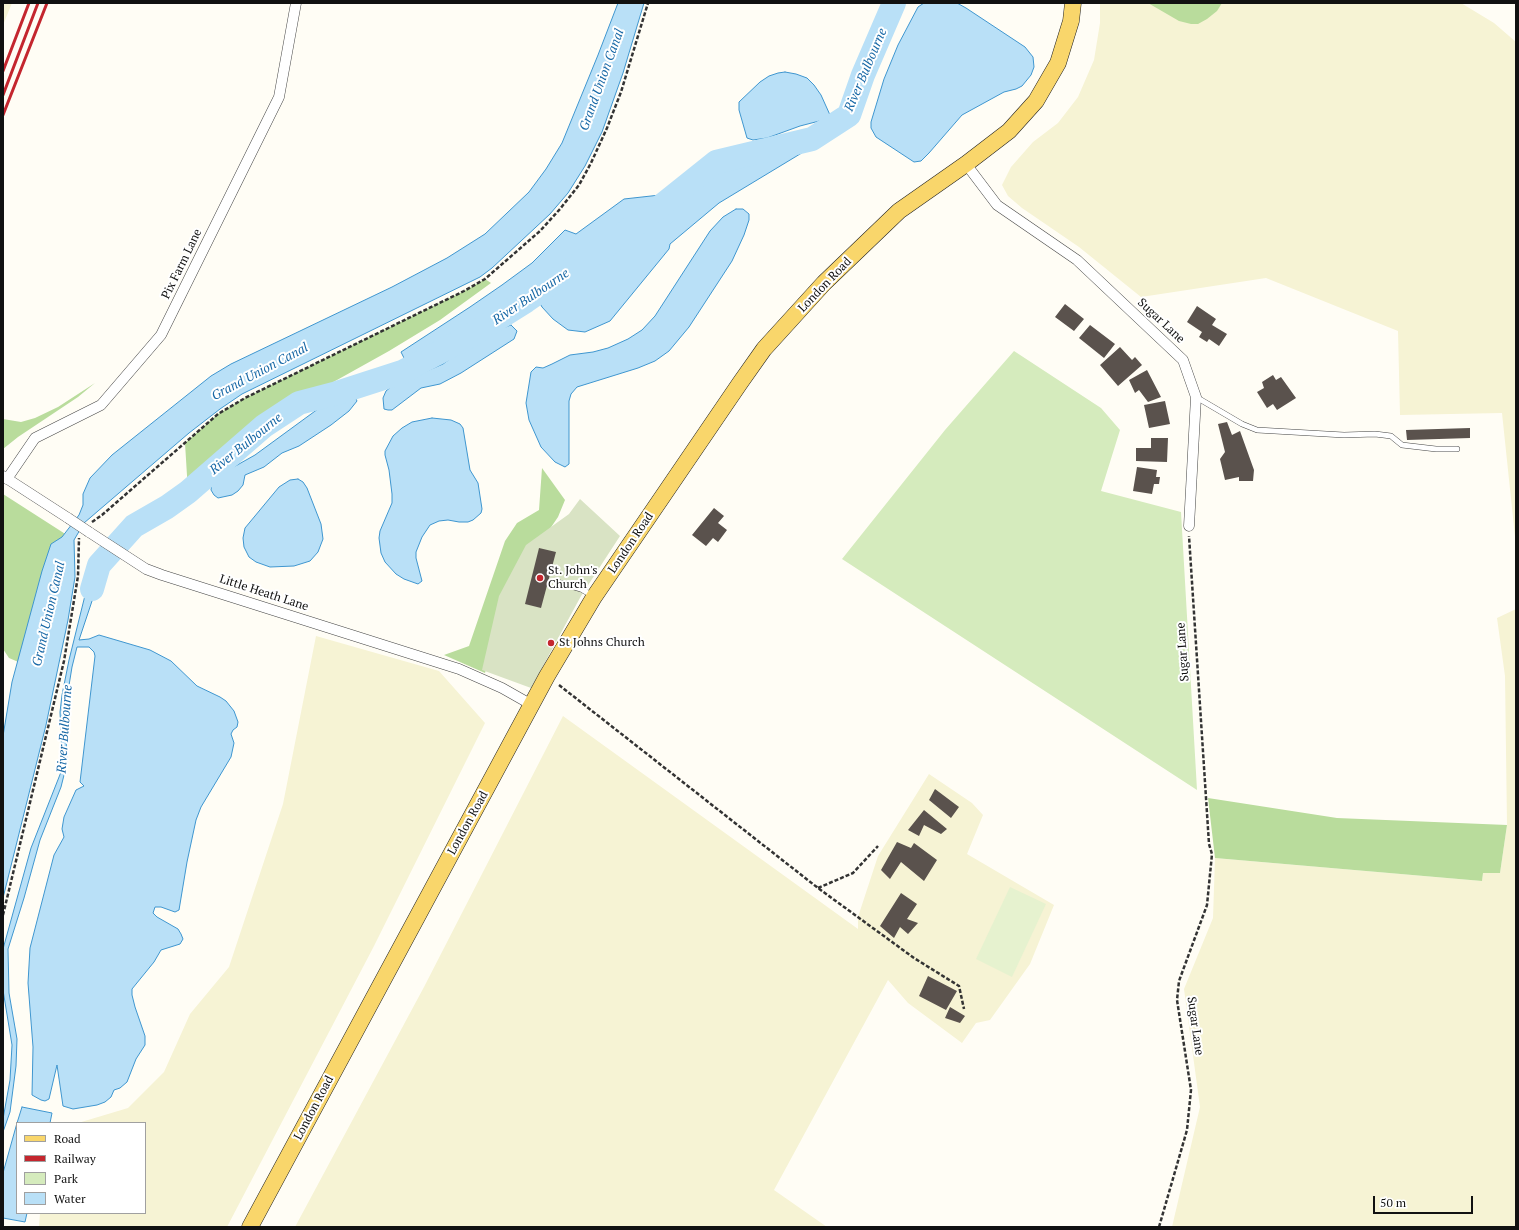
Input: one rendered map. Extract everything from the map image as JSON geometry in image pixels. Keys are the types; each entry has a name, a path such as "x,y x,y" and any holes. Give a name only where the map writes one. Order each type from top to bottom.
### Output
{"main road":[{"name":"London Road","path":"250,1227 547,676 594,597 764,349 824,283 899,211 966,164 1009,131 1036,101 1058,63 1071,21 1073,3"}],"street":[{"name":"Pix Farm Lane","path":"5,477 35,438 100,405 161,335 279,97 296,3"},
{"name":"Sugar Lane","path":"966,164 997,205 1076,260 1183,360 1196,397 1189,526"},
{"name":"Little Heath Lane","path":"5,477 146,569 162,576 459,669 502,688 532,705"}],"lane":[{"path":"1196,397 1242,424 1257,430 1344,435 1375,434 1391,436 1402,445 1436,449 1457,449"},
{"path":"557,582 581,589 594,597"}],"path":[{"path":"3,915 64,661 78,576 78,539 86,531 91,522 102,515 218,414 245,398 464,291 485,279 540,231 560,210 579,185 591,164 608,128 621,92 648,3"},
{"name":"Sugar Lane","path":"1159,1227 1187,1130 1191,1090 1177,1000 1178,981 1207,905 1212,854 1208,844 1189,526"},
{"path":"547,676 818,888 914,958 959,986 964,1009"},
{"path":"818,888 853,873 878,846"}],"shaded area":[{"path":"3,3 12,3 3,25"},
{"path":"1100,3 1461,3 1494,23 1516,42 1516,546 1502,413 1400,415 1398,331 1266,278 1141,297 1079,247 1022,208 1008,196 1002,185 1011,167 1033,142 1058,123 1078,97 1094,60 1100,23"},
{"path":"1516,609 1516,1227 1172,1227 1200,1107 1184,989 1213,918 1215,858 1482,881 1483,873 1500,873 1507,825 1505,676 1497,618"},
{"path":"316,636 439,671 485,723 374,946 227,1227 39,1227 40,1214 146,1214 146,1122 81,1122 128,1108 164,1072 190,1014 229,967 283,804"},
{"path":"563,716 858,929 858,917 878,856 929,774 972,803 983,815 967,854 1054,905 1030,964 990,1020 976,1023 962,1043 908,1003 888,980 774,1190 827,1227 295,1227 424,987"}],"green space":[{"path":"1148,3 1222,3 1217,11 1207,19 1198,24 1191,24 1179,21"},
{"path":"485,279 491,283 440,320 389,351 328,385 264,426 188,492 185,443 218,414 245,398 464,291"},
{"path":"1014,351 1101,408 1120,430 1101,491 1181,512 1197,790 842,559 945,430"},
{"path":"95,383 78,397 18,437 3,449 3,419 21,422 35,418 58,407"},
{"path":"542,468 565,500 558,517 516,579 497,629 485,673 444,655 469,646 505,541 517,523 539,510"},
{"path":"3,494 70,537 23,664 9,658 3,649"},
{"name":"St. John's Church","path":"580,499 620,536 581,596 531,688 482,670 499,596 526,545 569,514"},
{"path":"1208,798 1337,818 1507,825 1500,873 1483,873 1482,881 1215,858"},
{"path":"1010,887 1046,904 1012,977 976,959"}],"water":[{"name":"Grand Union Canal","path":"618,3 644,3 623,73 602,132 585,166 568,193 550,214 492,268 480,277 242,394 189,433 84,523 74,540 75,577 68,620 46,725 3,898 3,736 12,682 42,571 51,544 62,537 79,515 83,505 83,494 90,478 112,455 211,376 231,364 392,287 447,258 485,234 529,192 546,169 562,143"},
{"path":"924,3 957,3 966,8 1025,47 1033,57 1034,67 1031,75 1022,86 1004,92 962,115 921,161 914,162 876,137 871,128 871,122 884,79 898,45 918,7"},
{"path":"785,72 807,78 821,95 830,115 827,119 800,126 767,138 753,140 747,138 739,110 739,102 760,82 769,76"},
{"path":"803,146 805,151 719,203 670,244 669,249 610,321 585,332 568,330 553,319 542,307 538,300 619,244 713,174 730,165"},
{"path":"660,195 596,247 520,300 493,317 447,339 406,362 401,352 470,307 532,263 565,230 576,234 624,199"},
{"path":"736,209 743,209 749,214 749,220 744,235 732,261 689,327 669,351 655,361 638,368 577,387 571,394 569,401 569,464 565,467 555,462 541,447 529,420 526,403 531,372 536,367 543,368 570,355 593,352 608,348 628,339 642,330 655,316 710,231 723,217"},
{"path":"511,325 517,331 514,339 461,373 440,384 421,388 392,410 384,409 383,398 386,391 392,386 443,364 462,350 500,329"},
{"path":"350,395 355,397 357,401 349,411 331,425 299,446 282,453 264,467 245,475 243,485 232,495 218,498 214,495 211,490 212,482 223,473 255,455 322,406"},
{"path":"432,418 451,420 460,424 463,428 470,470 478,483 482,509 481,513 473,520 468,522 448,520 439,521 430,525 422,537 416,552 416,558 422,581 418,584 404,579 396,574 385,562 381,553 379,538 380,531 392,503 389,470 385,451 393,436 402,428 412,422"},
{"path":"298,479 303,482 307,488 321,524 323,539 318,552 310,561 294,566 270,567 256,562 249,557 244,547 243,538 245,528 279,487 290,480"},
{"path":"95,555 106,559 79,640 89,639 99,635 150,650 171,661 197,686 226,701 234,711 238,722 237,727 231,734 234,743 231,757 201,807 196,820 179,910 175,912 161,907 155,907 153,913 157,917 178,929 183,939 180,944 161,950 154,962 132,989 135,1007 145,1036 145,1045 136,1059 127,1082 120,1088 114,1090 111,1097 105,1102 97,1105 73,1109 63,1106 57,1065 49,1099 45,1101 41,1100 32,1095 33,1047 28,983 30,948 54,855 64,837 62,829 64,817 76,790 84,786 80,782 95,656 94,652 89,647 77,647 65,710 67,763 61,787 40,840 8,949 9,993 17,1039 16,1066 10,1112 3,1132 3,1119 10,1080 12,1045 3,990 3,949 31,848 61,772 62,758 60,712 62,695 69,660"},
{"path":"22,1107 52,1113 50,1122 17,1122"},
{"path":"16,1127 16,1214 27,1214 25,1222 3,1218 3,1173"}],"building":[{"path":"1065,304 1084,319 1074,331 1055,317"},
{"path":"1197,306 1216,319 1212,325 1227,334 1219,346 1209,339 1207,342 1199,337 1202,332 1187,322"},
{"path":"1090,325 1115,344 1104,358 1079,338"},
{"path":"1120,347 1132,360 1135,357 1142,365 1118,386 1100,365"},
{"path":"1147,370 1161,397 1148,402 1139,390 1135,393 1129,380"},
{"path":"1273,375 1276,380 1281,377 1296,398 1277,410 1273,404 1267,408 1257,392 1264,388 1262,382"},
{"path":"1165,401 1170,424 1149,428 1144,405"},
{"path":"1227,422 1232,435 1240,431 1254,470 1253,481 1239,481 1239,477 1225,480 1220,459 1225,452 1218,424"},
{"path":"1470,428 1470,438 1407,440 1406,430"},
{"path":"1151,438 1168,438 1167,462 1136,461 1136,448 1151,448"},
{"path":"1137,467 1157,470 1156,477 1160,477 1159,484 1154,484 1152,494 1133,491"},
{"path":"714,508 724,516 718,523 727,530 718,542 713,538 706,546 692,535"},
{"name":"St. John's Church","path":"539,548 556,552 541,608 525,604"},
{"path":"935,789 959,807 951,818 929,800"},
{"path":"924,810 947,829 941,834 924,825 919,836 908,830"},
{"path":"897,842 911,848 914,843 937,860 924,881 901,862 890,879 881,870"},
{"path":"901,893 917,904 907,919 918,923 908,934 900,927 894,938 880,926"},
{"path":"928,976 957,991 946,1010 919,996"},
{"path":"950,1007 965,1016 960,1023 945,1018"}],"waterway":[{"name":"River Bulbourne","path":"92,589 99,565 134,526 167,507 188,492 264,426 299,403 337,393 402,372 470,336 526,301 646,218 716,162 812,139 849,115 863,75 894,3"}],"railway":[{"path":"3,71 29,3"},
{"path":"3,95 38,3"},
{"path":"3,115 47,3"}],"place":[{"name":"St. John's Church","path":"540,578"},
{"name":"St Johns Church","path":"551,643"}]}
